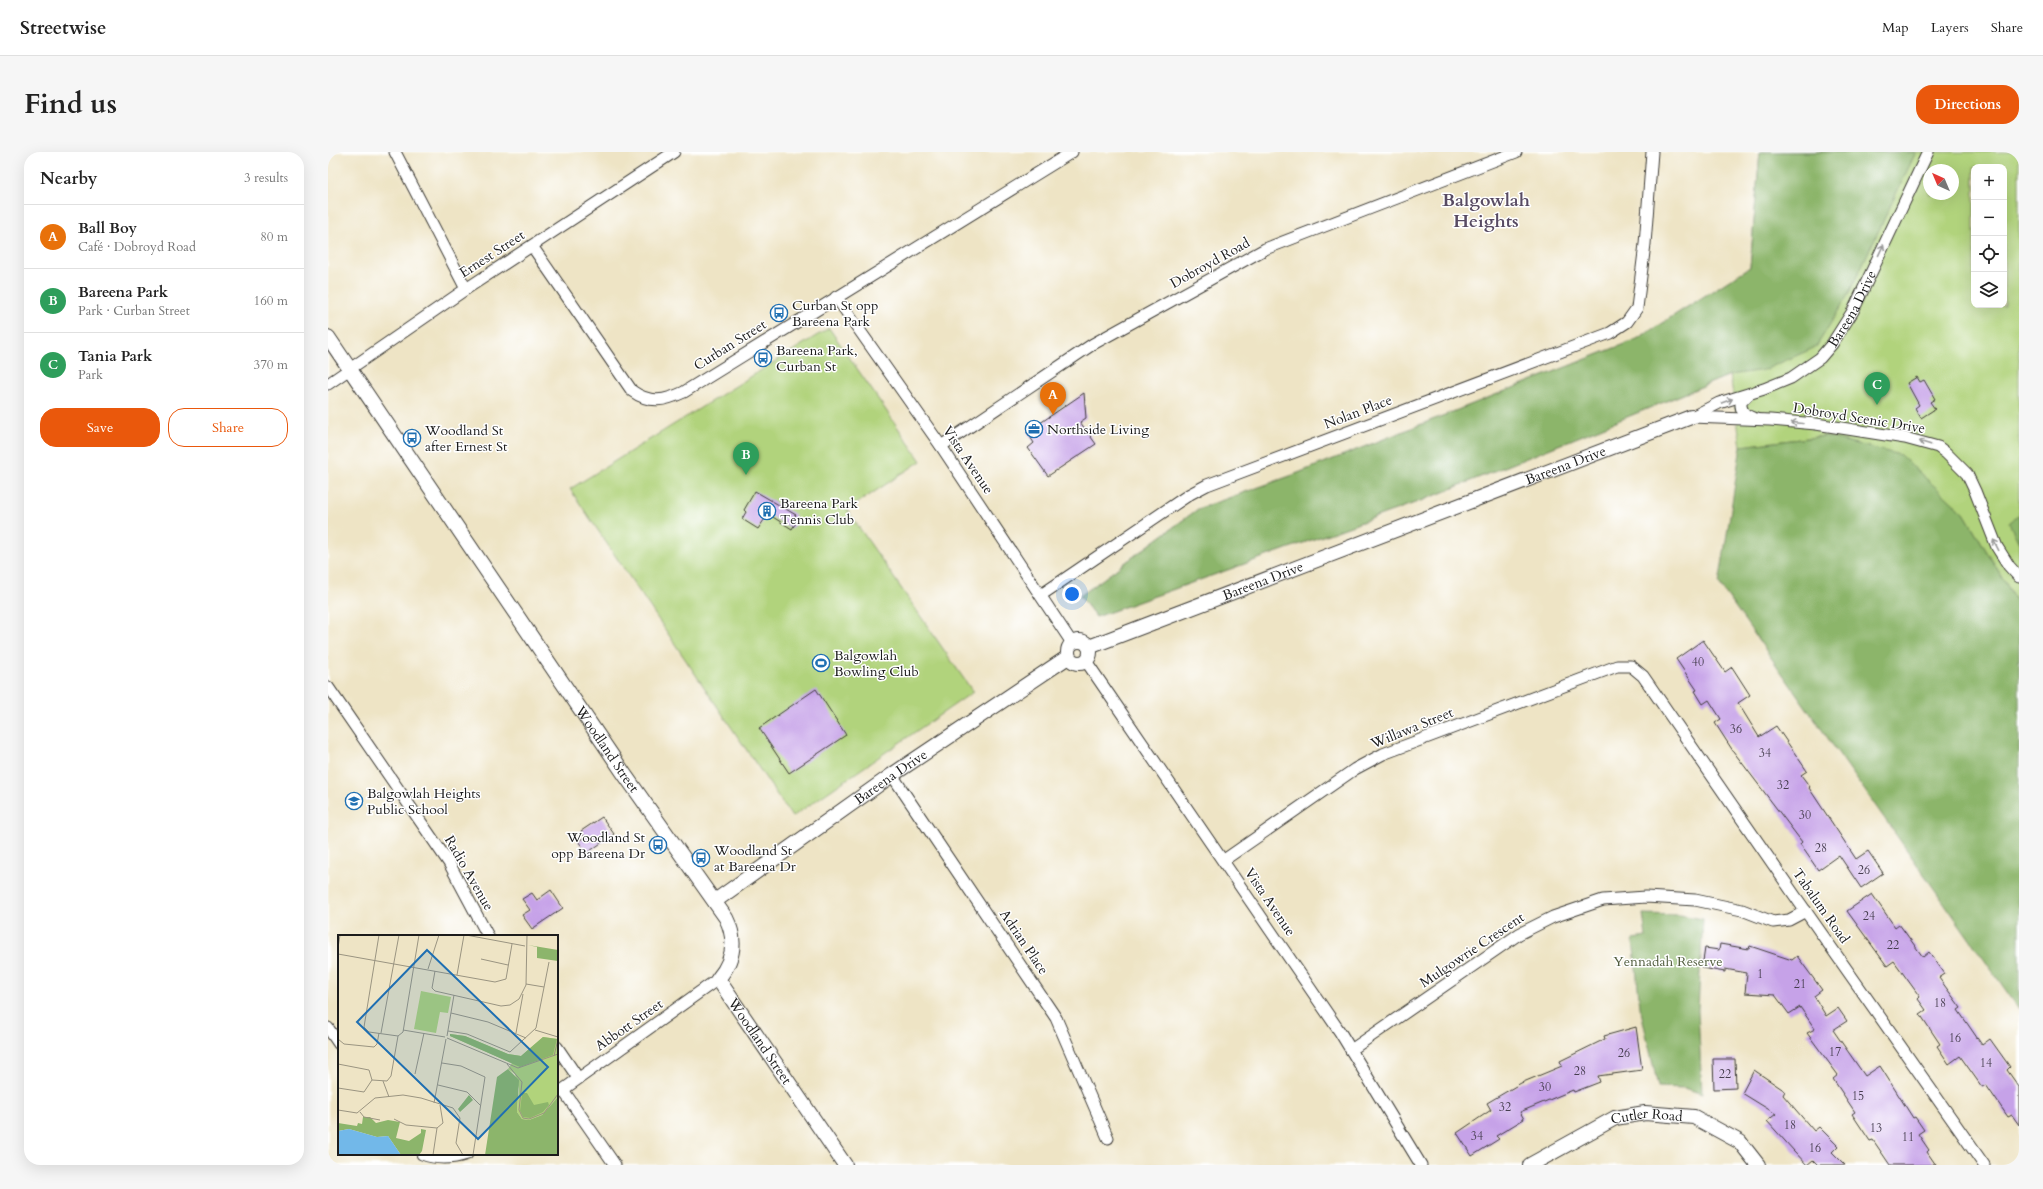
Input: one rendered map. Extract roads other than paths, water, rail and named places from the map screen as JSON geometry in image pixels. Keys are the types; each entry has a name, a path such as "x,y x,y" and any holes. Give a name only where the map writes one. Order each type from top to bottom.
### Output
{"street":[{"path":"395,152 466,289"},
{"name":"Ernest Street","path":"328,384 466,289 674,152"},
{"name":"Curban Street","path":"532,246 626,384 639,396 654,401 663,400 684,392 1072,152"},
{"name":"Dobroyd Road","path":"941,446 1093,344 1265,249 1516,152"},
{"name":"Nolan Place","path":"1041,595 1190,494 1207,485 1615,331 1627,322 1636,308 1645,244 1652,152"},
{"name":"Bareena Drive","path":"1087,654 1691,417 1719,403 1749,394 1791,378 1806,369 1832,344 1853,311 1928,152"},
{"name":"Vista Avenue","path":"836,297 941,446 1072,643"},
{"name":"Woodland Street","path":"328,337 625,774 726,918 733,937 730,961 718,980 845,1165"},
{"path":"1749,394 1741,402 1742,410 1746,416 1756,420"},
{"name":"Dobroyd Scenic Drive","path":"1691,417 1816,424 1896,436 1938,447 1966,474 1975,491 1996,547 2009,566 2019,577"},
{"path":"1082,641 1087,654 1075,663 1068,657 1068,648 1072,643 1082,641"},
{"name":"Vista Avenue","path":"1087,654 1351,1050 1421,1165"},
{"name":"Bareena Drive","path":"715,901 892,776 1068,657"},
{"name":"Willawa Street","path":"1224,860 1355,769 1383,754 1617,666 1631,666"},
{"name":"Tabalum Road","path":"1631,666 1643,676 1984,1165"},
{"name":"Radio Avenue","path":"328,687 449,863 487,935"},
{"name":"Adrian Place","path":"892,776 1056,1018 1108,1138"},
{"name":"Mulgowrie Crescent","path":"1351,1050 1519,934 1553,917 1603,900 1646,897 1695,900 1742,910 1773,922 1789,920 1806,911"},
{"name":"Abbott Street","path":"560,1092 718,980"},
{"path":"328,1028 338,1043"},
{"path":"558,1048 578,1078"},
{"path":"560,1092 615,1165"},
{"name":"Cutler Road","path":"1530,1165 1615,1118 1645,1113 1694,1118 1740,1142 1758,1165"},
{"path":"428,1156 445,1159 463,1155"}],"place":[{"name":"Curban St opp Bareena Park","path":"779,313"},
{"name":"Bareena Park, Curban St","path":"763,358"},
{"name":"Tania Park","path":"1877,405"},
{"name":"Ball Boy","path":"1053,415"},
{"name":"Northside Living","path":"1034,429"},
{"name":"Woodland St after Ernest St","path":"412,438"},
{"name":"Bareena Park","path":"746,475"},
{"name":"Bareena Park Tennis Club","path":"767,511"},
{"name":"Balgowlah Bowling Club","path":"821,663"},
{"name":"Balgowlah Heights Public School","path":"354,801"},
{"name":"Woodland St opp Bareena Dr","path":"658,845"},
{"name":"Woodland St at Bareena Dr","path":"701,858"}],"district":[{"name":"Balgowlah Heights","path":"1486,210"}],"park label":[{"name":"Yennadah Reserve","path":"1668,961"}]}
